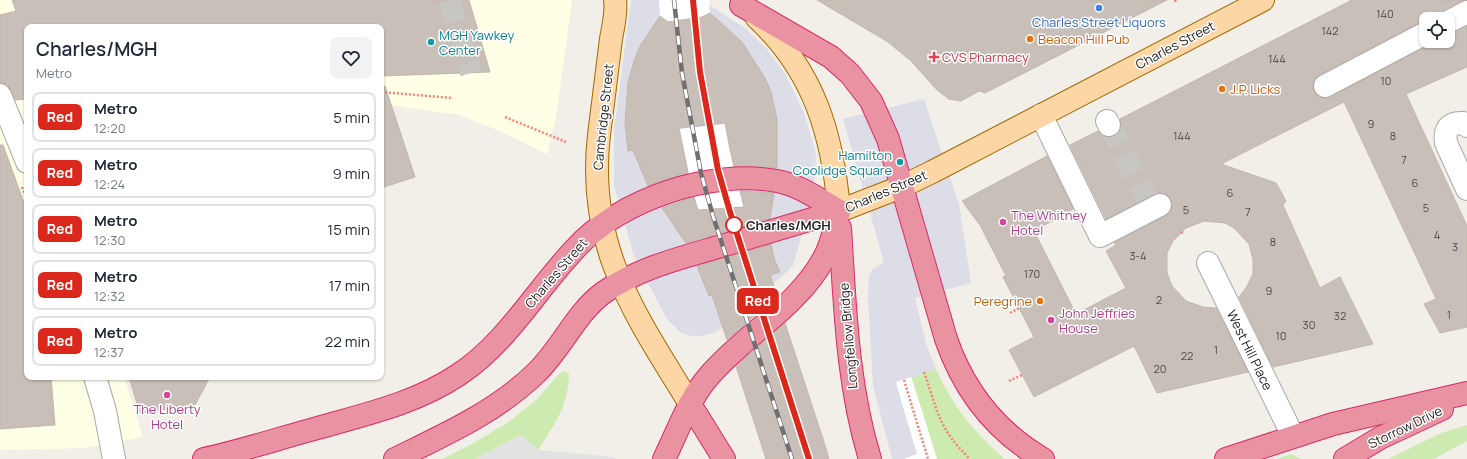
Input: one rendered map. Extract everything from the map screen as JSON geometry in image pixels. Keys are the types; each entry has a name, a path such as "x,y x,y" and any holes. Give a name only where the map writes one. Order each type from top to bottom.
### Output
{"highway":[{"path":"737,2 831,57 841,64 860,84 882,122 946,339 958,371 976,400 998,426 1019,444 1043,459"},
{"name":"Charles Street","path":"204,459 390,406 425,393 456,377 469,368 494,344 575,248 602,225 634,207 669,192 698,183 729,179 776,180 786,183 840,211"},
{"path":"394,459 467,423 510,395 537,372 592,302 620,283 648,270 692,255 840,211"},
{"path":"664,459 690,404 701,386 717,368 793,299 815,273 831,244 840,211"},
{"name":"Longfellow Bridge","path":"840,211 845,312 852,387 870,459"},
{"path":"1226,459 1333,424 1467,393"},
{"name":"Storrow Drive","path":"1345,459 1403,426 1467,399"},
{"path":"690,404 724,459"}],"main road":[{"name":"Charles Street","path":"840,211 901,187 1263,0"},
{"path":"737,2 772,32 780,41 797,66 812,94 830,141 840,211"},
{"name":"Cambridge Street","path":"616,5 597,156 598,192 602,225 610,255 620,283 637,317 690,404"}],"street":[{"path":"1455,18 1467,12"},
{"path":"1325,86 1419,37"},
{"path":"0,95 24,155"},
{"path":"1041,116 1100,236 1153,205"},
{"path":"1467,126 1463,123 1450,125 1446,130 1445,137 1446,143 1467,189"},
{"name":"West Hill Place","path":"1208,263 1293,436"},
{"path":"96,380 105,411 114,459"}],"path":[{"path":"384,92 453,98"},
{"path":"505,117 566,142"},
{"path":"1010,313 1019,308"},
{"path":"924,372 941,424 954,442 970,459"},
{"path":"1009,381 1022,375"},
{"path":"904,380 928,459"}],"shaded area":[{"path":"0,0 572,0 556,118 547,154 502,132 460,115 388,105 384,107 384,24 24,24 24,380 125,380 143,437 85,448 0,450"},
{"path":"631,0 702,0 745,28 767,49 786,75 804,113 816,153 815,178 805,223 793,266 729,324 716,332 703,336 690,336 680,332 666,318 633,253 614,185 614,129"},
{"name":"Hamilton Coolidge Square","path":"924,99 959,204 971,283 915,298 926,344 936,369 896,383 917,454 904,459 892,459 873,386 868,297 869,275 873,269 884,262 843,119"},
{"path":"521,435 538,450 614,457 616,459 475,459"}],"green space":[{"path":"936,369 957,407 965,418 973,428 1005,459 937,459 911,377"},
{"path":"565,371 569,374 568,386 560,415 538,450 521,435 475,459 442,459 472,444 510,421 537,399 560,373"},
{"path":"1467,425 1467,441 1434,459 1388,459 1441,433"},
{"path":"1290,454 1301,459 1277,459"}],"pier":[{"path":"659,0 709,0 710,13 702,17 668,22 660,16"},
{"path":"725,124 729,149 744,207 735,208 815,459 764,396 708,218 700,222 679,129"},
{"path":"911,377 937,459 919,459 918,457 918,459 904,459 917,454 896,382"}],"building":[{"name":"MGH Yawkey Center","path":"12,0 469,0 490,72 384,76 384,24 24,24 24,99 15,100 8,85 0,83 0,15 16,11"},
{"path":"817,0 1167,0 985,93 979,91 961,101 949,99 937,90 911,61 888,42"},
{"path":"1352,0 1465,0 1441,12 1419,12 1419,23 1319,75 1314,80 1313,86 1314,92 1319,97 1331,97 1422,48 1455,48 1455,31 1467,26 1467,67 1406,94 1467,226 1467,327 1440,333 1424,304 1436,299 1344,102 1221,164 1276,183 1286,201 1283,205 1320,288 1340,277 1373,344 1273,367 1239,297 1246,288 1253,274 1253,260 1249,244 1234,228 1225,223 1204,221 1186,228 1173,241 1167,253 1167,273 1172,286 1186,301 1203,307 1216,308 1248,372 1157,393 1134,346 1034,397 1009,350 1034,337 1003,277 1006,276 980,225 962,201 1047,156 1073,209 1034,231 1076,314 1126,288 1106,251 1116,245 1114,243 1166,216 1171,211 1171,200 1167,195 1160,193 1106,219 1070,145 1098,131 1102,135 1108,137 1115,136 1120,132 1120,119"},
{"path":"710,13 742,42 765,78 771,92 777,119 777,168 734,167 725,123 679,128 688,173 648,186 633,150 628,151 625,124 628,82 635,58 640,46 660,16 668,22 702,17"},
{"path":"384,86 415,177 384,187"},
{"path":"0,145 3,145 24,203 24,380 51,380 55,425 0,429"},
{"path":"740,191 774,193 770,219 686,243 662,208 694,197 698,210 744,207"},
{"path":"771,244 775,261 780,272 770,275 777,296 727,340 712,295 709,296 697,266"},
{"path":"785,323 829,459 766,459 736,366"},
{"name":"The Liberty Hotel","path":"130,380 208,380 195,405 140,413"}],"tunnel":[{"path":"449,0 471,73"},
{"path":"1109,125 1148,201"}],"railway":[{"path":"674,0 682,73 701,173 713,216 792,459"},
{"path":"693,0 700,72 718,170 809,459"}],"metro line":[{"name":"Red","path":"693,0 700,72 718,170 790,404 809,459"}],"place":[{"name":"Charles Street Liquors","path":"1099,8"},
{"name":"Beacon Hill Pub","path":"1030,39"},
{"name":"MGH Yawkey Center","path":"431,42"},
{"name":"CVS Pharmacy","path":"934,57"},
{"name":"J.P. Licks","path":"1222,89"},
{"name":"Hamilton Coolidge Square","path":"900,162"},
{"name":"The Whitney Hotel","path":"1003,222"},
{"name":"Charles/MGH","path":"734,225"},
{"name":"Peregrine","path":"1040,301"},
{"name":"John Jeffries House","path":"1051,320"},
{"name":"The Liberty Hotel","path":"167,395"}]}
